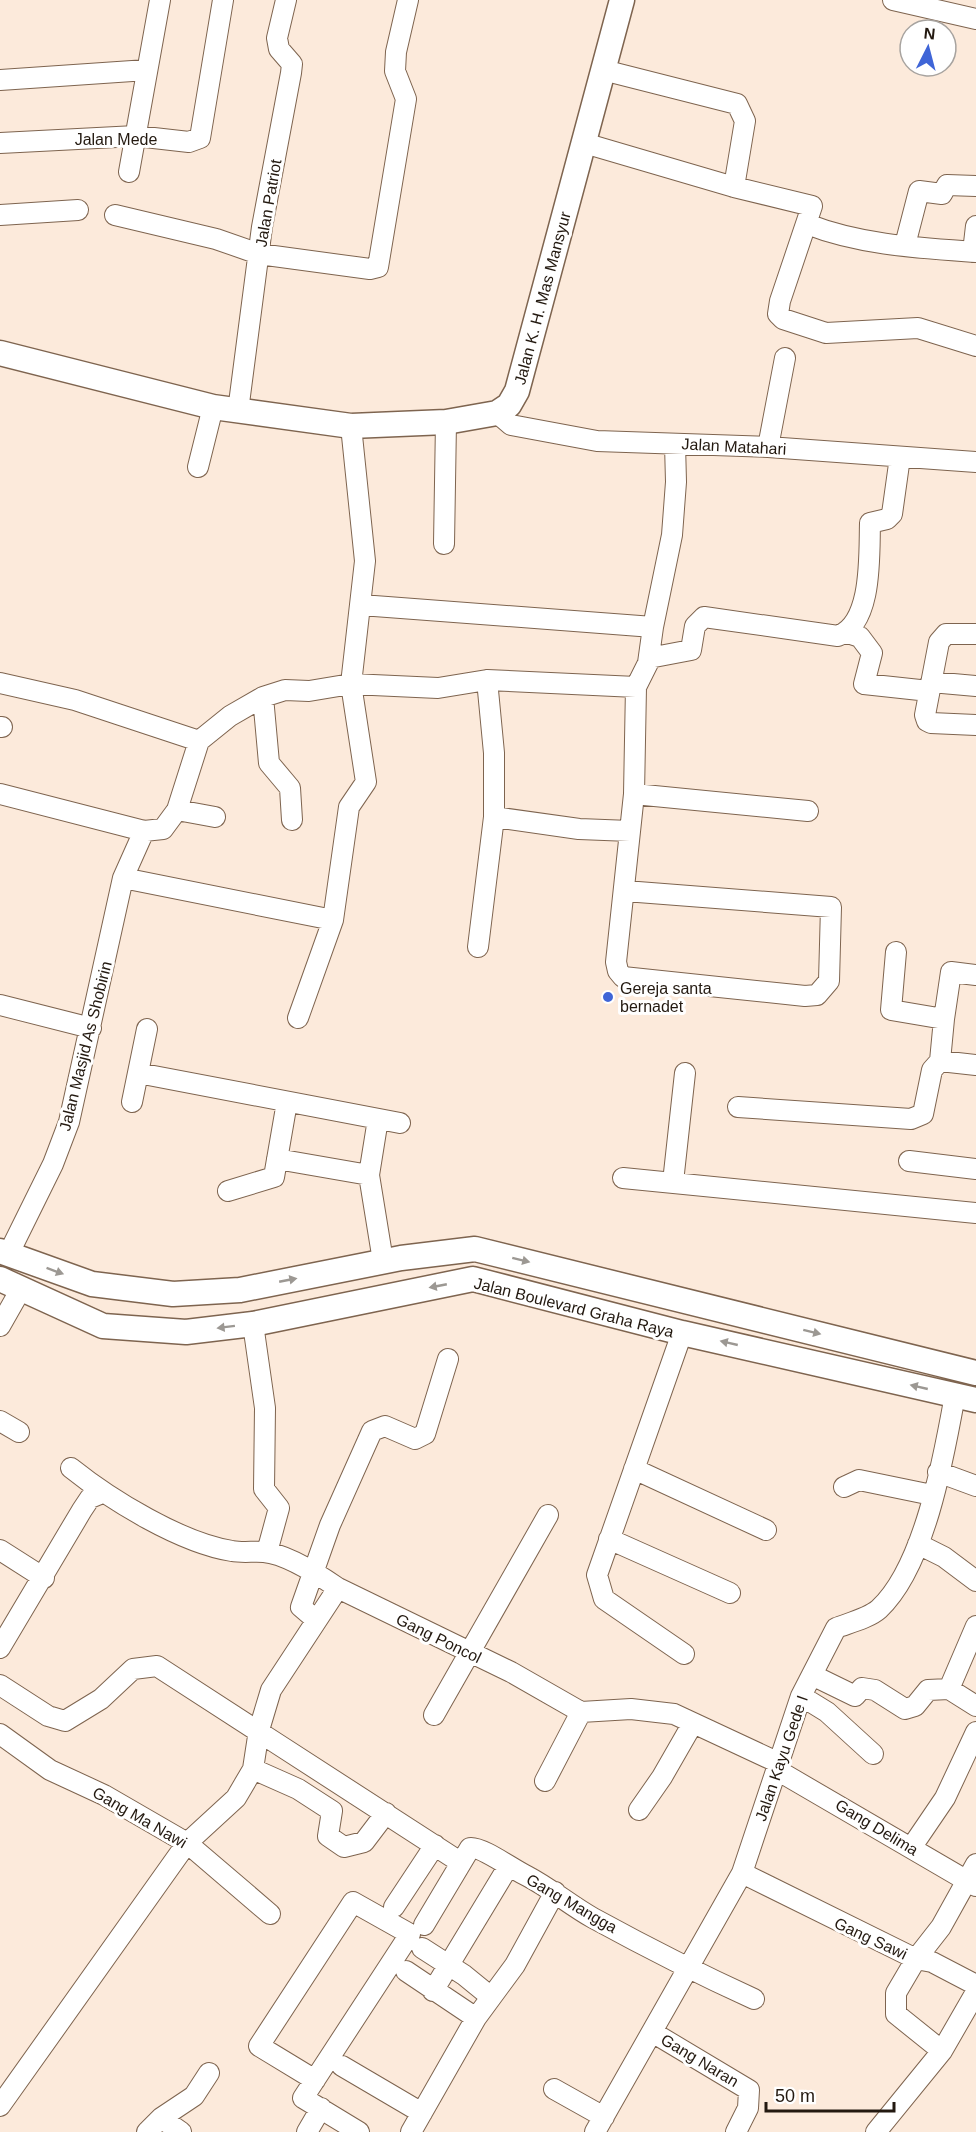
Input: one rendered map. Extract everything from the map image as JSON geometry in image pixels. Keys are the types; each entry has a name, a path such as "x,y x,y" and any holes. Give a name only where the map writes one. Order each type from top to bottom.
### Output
{"main road":[{"name":"Jalan K. H. Mas Mansyur","path":"497,413 509,405 517,391 622,0"},
{"path":"0,353 213,407 351,426 446,422 497,413"},
{"path":"473,1279 475,1249"},
{"name":"Jalan Boulevard Graha Raya","path":"4,1253 92,1284 173,1294 240,1290 428,1253 475,1249 976,1373"},
{"name":"Jalan Boulevard Graha Raya","path":"11,1284 103,1326 186,1332 254,1324 473,1279 682,1333 966,1397"}],"street":[{"path":"129,172 160,0"},
{"name":"Jalan Mede","path":"0,143 136,136 189,142 200,138 223,0"},
{"name":"Jalan Patriot","path":"238,411 259,254 291,73 292,64 279,49 277,38 286,0"},
{"path":"115,215 216,239 259,254 370,269 380,264 406,99 395,71 396,52 408,0"},
{"path":"893,0 976,19"},
{"path":"0,80 147,70"},
{"path":"603,70 737,104 745,121 734,187"},
{"path":"584,143 734,187 812,206 780,301 778,314 783,319 826,333 918,328 976,346"},
{"path":"905,245 919,191 942,194 947,185 976,186"},
{"path":"0,215 78,210"},
{"path":"807,224 826,232 905,245 974,252 976,226"},
{"path":"768,447 785,358"},
{"path":"198,467 213,407"},
{"name":"Jalan Matahari","path":"497,413 511,424 597,441 768,447 976,462"},
{"path":"444,544 446,422"},
{"path":"297,1018 333,920 349,807 366,782 351,684 364,561 351,426"},
{"path":"626,891 831,908 829,981 817,995 805,996 623,977 618,971 616,962 626,891 634,794 636,687 649,658 672,535 676,482 675,444"},
{"path":"848,633 861,614 867,573 870,523 887,519 892,513 900,457"},
{"path":"361,605 653,627"},
{"path":"649,658 691,650 695,626 704,617 838,636 848,633 860,637 872,653 864,684 930,687 976,686"},
{"path":"976,634 946,634 939,642 925,715 927,721 976,725"},
{"path":"478,947 494,817 494,753 487,680"},
{"path":"0,794 144,831 163,829 177,810 199,741 230,716 263,697 285,690 309,691 351,684 438,688 487,680 636,687"},
{"path":"0,683 75,700 199,741"},
{"path":"263,697 269,763 290,788 292,820"},
{"path":"634,794 808,811"},
{"path":"177,810 215,817"},
{"path":"494,817 579,829 630,831"},
{"name":"Jalan Masjid As Shobirin","path":"4,1253 53,1164 69,1122 123,879 144,831"},
{"path":"123,879 333,920"},
{"path":"896,952 891,1010 944,1019"},
{"path":"738,1107 911,1119 923,1114 932,1070 940,1061 951,972 976,975"},
{"path":"0,1005 91,1028"},
{"path":"132,1102 147,1029"},
{"path":"940,1061 976,1065"},
{"path":"138,1073 400,1123"},
{"path":"673,1182 685,1073"},
{"path":"228,1191 274,1177 287,1102"},
{"path":"378,1119 369,1175 383,1261"},
{"path":"277,1159 369,1175"},
{"path":"909,1161 976,1169"},
{"path":"623,1178 976,1213"},
{"path":"0,1326 11,1284"},
{"path":"254,1324 265,1408 264,1489 279,1508 267,1552"},
{"path":"682,1333 597,1575 604,1599 684,1654"},
{"path":"315,1618 301,1607 330,1525 372,1431 385,1426 415,1439 424,1434 448,1359"},
{"name":"Jalan Kayu Gede I","path":"599,2124 742,1874 801,1696 836,1628 877,1611 898,1586 918,1544 948,1437 966,1397"},
{"path":"0,1421 19,1432"},
{"name":"Gang Poncol","path":"71,1468 102,1493 184,1536 232,1551 267,1552 312,1571 338,1588 468,1653 512,1672 581,1712"},
{"path":"634,1469 766,1530"},
{"path":"938,1472 976,1486"},
{"path":"844,1487 859,1480 932,1495"},
{"path":"0,1648 90,1498 102,1493"},
{"path":"434,1715 548,1515"},
{"path":"609,1539 730,1593"},
{"path":"918,1544 944,1557 976,1581"},
{"path":"0,1551 44,1578"},
{"path":"0,2106 187,1843 236,1798 253,1769 259,1730 271,1690 315,1618 338,1588"},
{"path":"949,1689 976,1626"},
{"path":"0,1685 48,1716 65,1721 101,1699 133,1669 157,1666 460,1862 424,1925"},
{"path":"812,1675 855,1696 862,1688 874,1690 905,1709 915,1706 928,1690 949,1689 976,1706"},
{"path":"801,1696 827,1712 873,1754"},
{"path":"545,1781 581,1712 632,1709 674,1714 778,1767"},
{"path":"639,1810 662,1777 693,1723"},
{"path":"911,1848 945,1798 976,1732"},
{"name":"Gang Ma Nawi","path":"0,1734 50,1770 104,1794 187,1843 270,1914"},
{"name":"Gang Delima","path":"778,1767 911,1848 973,1877"},
{"path":"253,1769 298,1788 332,1811 328,1836 344,1847 364,1842 386,1813"},
{"path":"394,1906 435,1845"},
{"name":"Gang Mangga","path":"460,1862 473,1847 593,1917 689,1969 754,1999"},
{"path":"433,1991 508,1867"},
{"name":"Gang Sawi","path":"742,1874 916,1959 941,1927 973,1877"},
{"path":"411,2132 476,2018 515,1965 555,1893"},
{"path":"315,2080 259,2046 353,1902 410,1934 315,2080 303,2098 359,2132"},
{"path":"422,1948 491,1997"},
{"path":"942,2051 896,2014 896,1993 916,1959 932,1962 976,1985"},
{"path":"406,1971 476,2018"},
{"path":"876,2132 942,2051 976,1992"},
{"name":"Gang Naran","path":"652,2032 749,2090 748,2108 736,2132"},
{"path":"342,2066 422,2113"},
{"path":"147,2132 161,2118 194,2096 209,2073"},
{"path":"554,2089 599,2124"},
{"path":"307,2132 321,2108"},
{"path":"161,2118 181,2132"}],"place":[{"name":"Gereja santa bernadet","path":"608,997"}]}
